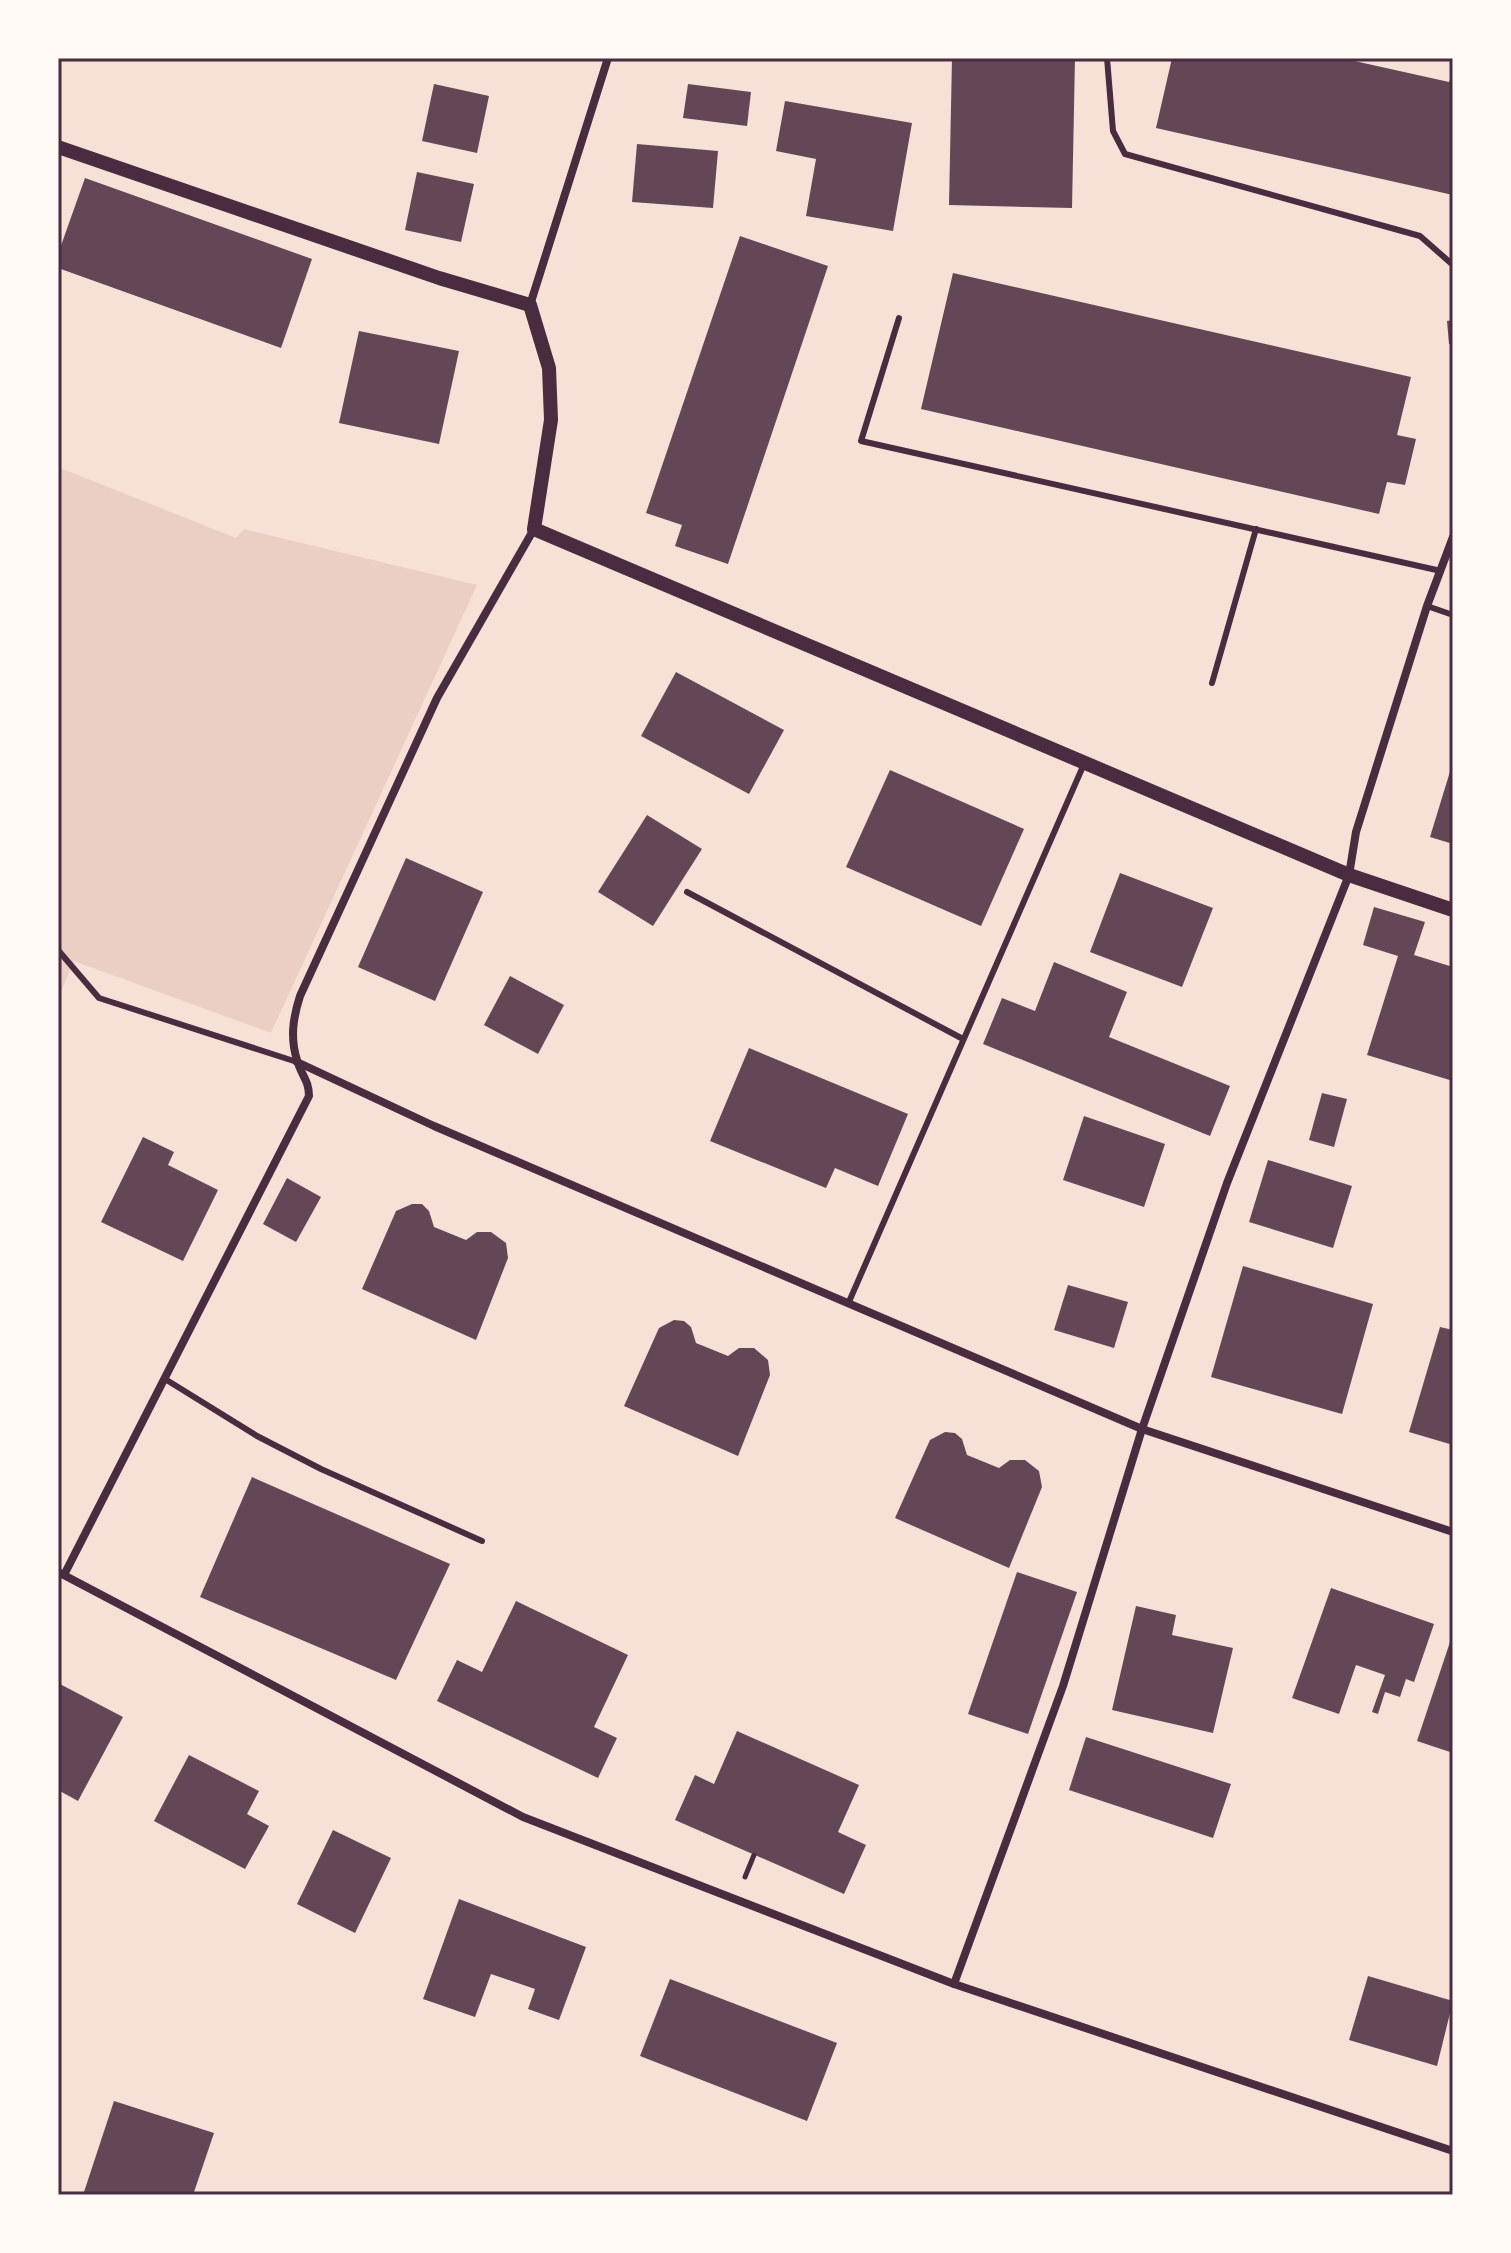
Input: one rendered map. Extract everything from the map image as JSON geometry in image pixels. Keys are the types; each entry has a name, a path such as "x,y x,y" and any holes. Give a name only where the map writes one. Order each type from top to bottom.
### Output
{"street":[{"path":"608,58 530,305 549,368 551,420 534,529 437,698 306,982 293,1019 297,1062 309,1082 309,1096 165,1379 61,1573 523,1817 954,1984 1453,2151"},
{"path":"58,147 439,278 530,305"},
{"path":"534,529 1349,875 1453,910"},
{"path":"954,1984 1063,1686 1142,1429 1227,1183 1349,875 1356,832 1427,606 1453,537"},
{"path":"297,1062 434,1126 1142,1429 1453,1532"}],"lane":[{"path":"1107,58 1113,131 1125,154 1420,236 1453,265"},
{"path":"899,318 861,441 1441,571"},
{"path":"1212,683 1256,529"},
{"path":"1427,606 1453,615"},
{"path":"848,1304 1084,764"},
{"path":"687,892 963,1039"},
{"path":"58,950 99,998 297,1062"},
{"path":"165,1379 257,1436 321,1469 482,1541"}],"path":[{"path":"743,1881 754,1855"}],"shaded area":[{"path":"58,467 236,538 244,529 477,585 271,1033 74,961 58,999"}],"building":[{"path":"952,58 1075,58 1072,208 949,205"},
{"path":"1172,58 1341,58 1449,82 1453,72 1453,195 1156,128"},
{"path":"434,84 489,96 477,153 422,141"},
{"path":"688,84 751,92 747,126 683,118"},
{"path":"785,101 912,123 893,231 806,216 816,159 776,151"},
{"path":"637,144 718,151 713,208 632,202"},
{"path":"417,172 474,184 461,242 405,230"},
{"path":"85,178 312,259 281,348 58,268 58,254"},
{"path":"740,236 828,266 728,564 675,546 682,525 646,513"},
{"path":"953,273 1411,377 1397,435 1416,439 1405,485 1387,482 1379,514 921,409"},
{"path":"1453,320 1453,344 1449,344 1447,321"},
{"path":"359,331 459,351 439,444 339,423"},
{"path":"676,672 784,730 749,794 641,736"},
{"path":"1453,765 1453,844 1430,837"},
{"path":"890,770 1024,829 981,926 846,867"},
{"path":"647,815 702,849 653,926 598,892"},
{"path":"406,858 483,892 435,1001 358,967"},
{"path":"1120,873 1213,908 1182,987 1090,952"},
{"path":"1374,907 1425,922 1414,955 1453,967 1453,1081 1367,1055 1398,956 1363,945"},
{"path":"1054,962 1127,992 1109,1037 1230,1086 1210,1136 983,1044 1002,998 1035,1011"},
{"path":"510,976 564,1005 538,1054 484,1025"},
{"path":"749,1048 908,1114 878,1186 835,1168 826,1188 710,1141"},
{"path":"1322,1093 1347,1099 1334,1147 1309,1140"},
{"path":"1084,1116 1165,1144 1144,1207 1063,1180"},
{"path":"143,1137 174,1152 168,1165 218,1190 183,1261 101,1222"},
{"path":"1268,1160 1352,1186 1333,1248 1249,1222"},
{"path":"287,1178 321,1197 296,1242 263,1224"},
{"path":"412,1204 422,1204 429,1211 434,1227 466,1240 477,1232 491,1232 506,1243 508,1258 476,1340 362,1289 396,1211"},
{"path":"1243,1266 1373,1304 1342,1414 1211,1377"},
{"path":"1068,1285 1128,1302 1114,1348 1054,1330"},
{"path":"674,1320 684,1321 691,1327 696,1343 728,1356 739,1348 754,1348 768,1360 770,1375 738,1456 624,1406 659,1328"},
{"path":"1440,1327 1453,1330 1453,1445 1409,1432"},
{"path":"945,1432 955,1433 962,1439 967,1455 999,1468 1010,1460 1025,1460 1039,1471 1042,1487 1009,1568 895,1518 930,1440"},
{"path":"252,1477 450,1564 396,1680 200,1597"},
{"path":"1017,1572 1077,1592 1028,1734 968,1714"},
{"path":"1331,1588 1434,1624 1414,1682 1406,1679 1400,1697 1385,1692 1378,1714 1372,1712 1385,1675 1356,1665 1339,1714 1292,1698"},
{"path":"516,1601 628,1655 594,1727 617,1738 598,1778 437,1701 457,1660 482,1672"},
{"path":"1136,1606 1176,1615 1172,1635 1233,1648 1213,1733 1112,1710"},
{"path":"1453,1636 1453,1753 1417,1741"},
{"path":"58,1683 123,1717 78,1801 58,1790"},
{"path":"737,1731 859,1785 838,1832 866,1845 844,1894 675,1820 695,1775 714,1784"},
{"path":"1086,1737 1231,1784 1213,1838 1069,1790"},
{"path":"189,1755 259,1791 247,1814 269,1826 245,1869 154,1821"},
{"path":"333,1830 391,1858 355,1933 297,1904"},
{"path":"459,1899 586,1947 559,2020 528,2009 535,1989 491,1974 475,2017 423,1999"},
{"path":"1368,1976 1453,2001 1437,2066 1349,2040"},
{"path":"670,1979 837,2043 807,2121 640,2056"},
{"path":"114,2101 214,2133 193,2195 83,2195"}]}
